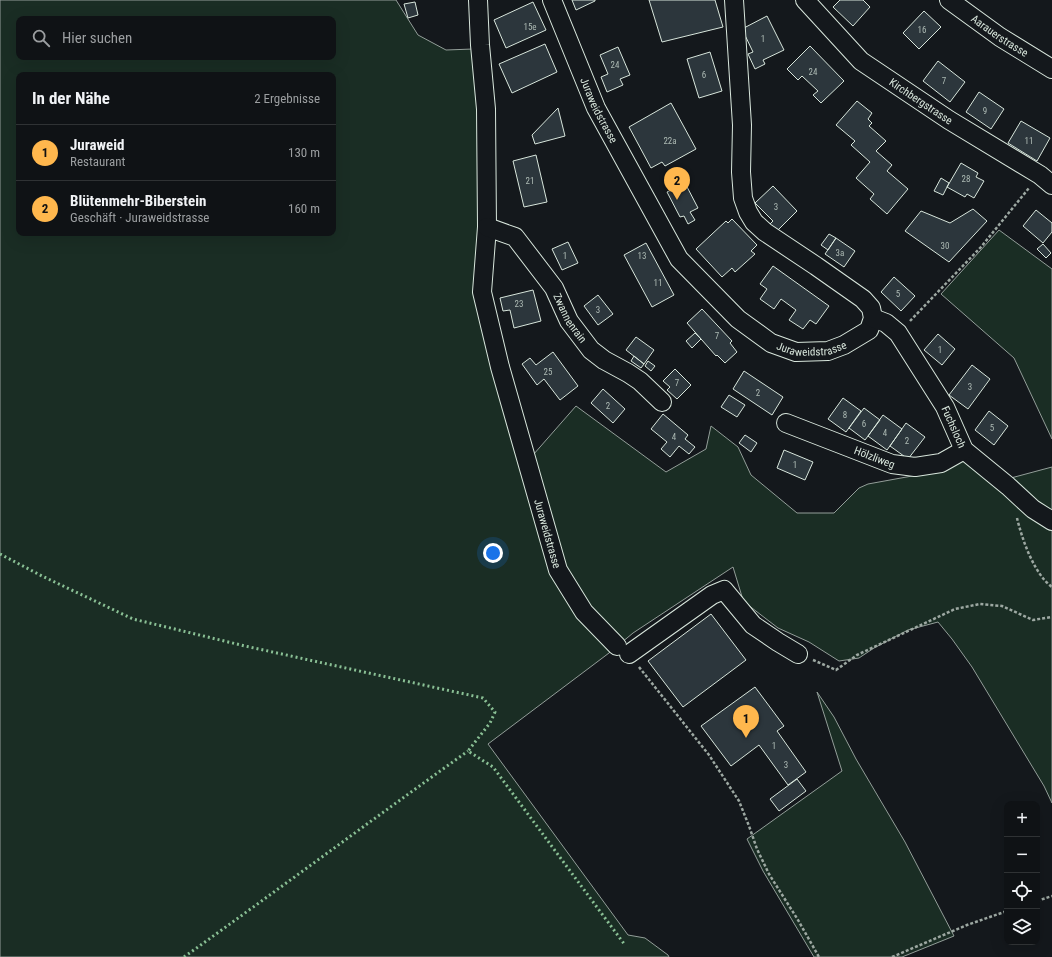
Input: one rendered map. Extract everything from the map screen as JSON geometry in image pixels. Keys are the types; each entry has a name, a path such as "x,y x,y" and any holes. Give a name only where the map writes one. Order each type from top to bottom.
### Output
{"street":[{"name":"Juraweidstrasse","path":"478,0 480,45 486,109 487,226 482,292 500,367 558,570 584,612 623,650"},
{"name":"Juraweidstrasse","path":"552,0 596,108 679,258 738,319 771,343 796,352 828,351 844,345 868,330 873,318"},
{"path":"734,0 742,125 741,172 743,198 748,212 754,222 765,232 863,299 872,308 873,318"},
{"name":"Kirchbergstrasse","path":"805,0 861,61 949,120 1046,180"},
{"name":"Aarauerstrasse","path":"949,0 1000,37 1052,69"},
{"name":"Zwannenrain","path":"487,226 514,237 554,288 569,321 591,350 604,360 640,381 662,402"},
{"name":"Fuchsloch","path":"873,318 886,323 898,333 945,407 964,450 1008,486 1033,509 1052,521"},
{"name":"Hölzliweg","path":"786,423 892,464 915,468 941,463 964,450"},
{"path":"623,650 712,595 724,590 753,625 798,654"}],"path":[{"path":"898,333 1046,180"},
{"path":"1015,512 1026,547 1042,578 1052,588"},
{"path":"798,654 836,670 857,655 955,609 980,604 1002,606 1032,620 1052,617"},
{"path":"623,650 709,755 739,801 757,849 769,874 819,957"},
{"path":"1040,900 1052,896"},
{"path":"892,957 966,925 1004,912"}],"green space":[{"path":"0,0 396,0 418,35 446,50 473,49 482,110 478,281 533,455 576,406 666,472 706,449 711,426 738,447 751,475 797,513 834,513 859,488 868,484 934,472 961,460 996,482 1052,467 1052,803 1044,786 972,667 938,622 908,630 874,648 859,658 839,661 809,642 778,628 752,608 743,600 733,567 633,633 609,653 488,744 628,935 645,938 669,957 0,957"},
{"path":"999,230 1052,269 1052,439 1014,358 941,294"},
{"path":"817,692 834,717 856,759 905,842 954,936 902,957 814,957 763,871 747,839 842,771"}],"building":[{"path":"572,0 595,0 595,1 576,10"},
{"path":"649,0 715,0 723,27 662,42"},
{"path":"840,0 863,0 870,7 853,26 833,7"},
{"path":"415,2 418,15 408,18 404,4"},
{"path":"533,2 546,30 506,48 494,20"},
{"path":"924,11 941,27 919,49 903,33"},
{"path":"767,16 784,50 763,60 765,64 755,69 748,54 753,52 742,29"},
{"path":"545,44 557,72 512,93 499,64"},
{"path":"810,46 844,81 821,103 813,95 818,91 802,76 798,80 787,69"},
{"path":"618,47 630,75 620,79 623,85 607,92 601,77 608,74 600,55"},
{"path":"710,52 722,91 699,98 687,59"},
{"path":"938,61 965,82 950,102 923,81"},
{"path":"979,92 1004,109 991,129 966,112"},
{"path":"857,101 872,113 868,119 872,123 869,126 886,141 876,151 892,165 887,171 908,189 887,214 870,199 874,194 856,178 870,162 851,145 855,141 836,125"},
{"path":"671,103 696,149 665,166 662,162 651,168 629,127"},
{"path":"558,108 565,136 535,144 532,135"},
{"path":"1021,121 1050,138 1037,161 1008,143"},
{"path":"536,155 547,202 524,207 513,161"},
{"path":"961,163 978,173 976,177 984,181 974,198 967,194 965,197 947,187"},
{"path":"941,178 949,183 943,195 934,191"},
{"path":"685,183 698,208 690,212 695,220 688,224 684,216 680,217 667,192"},
{"path":"773,186 797,211 777,231 770,224 773,221 755,203"},
{"path":"973,209 987,221 949,262 905,231 921,211 950,223"},
{"path":"1036,210 1052,223 1052,232 1043,243 1023,226"},
{"path":"732,219 757,245 751,251 755,254 735,272 732,268 722,277 696,249 726,221 728,223"},
{"path":"829,234 836,238 828,250 821,245"},
{"path":"836,238 855,251 844,267 825,254"},
{"path":"568,242 578,263 562,270 552,249"},
{"path":"646,243 674,295 652,307 624,255"},
{"path":"1043,244 1051,253 1046,258 1037,249"},
{"path":"773,266 829,306 816,324 810,320 803,329 789,320 796,310 781,299 774,309 760,299 767,289 760,284"},
{"path":"894,277 915,296 901,311 881,292"},
{"path":"533,290 541,321 514,328 510,310 503,311 500,298"},
{"path":"598,295 613,314 598,325 584,306"},
{"path":"702,309 732,341 730,343 737,352 725,363 717,355 716,356 687,323"},
{"path":"695,333 701,339 692,348 686,341"},
{"path":"938,334 955,349 942,365 924,350"},
{"path":"636,337 654,350 644,364 626,350"},
{"path":"553,352 578,386 560,400 544,379 537,385 522,364 530,358 536,365"},
{"path":"634,356 644,364 641,368 631,361"},
{"path":"648,361 655,366 651,371 645,366"},
{"path":"972,365 990,379 968,409 949,395"},
{"path":"675,369 691,385 677,399 667,390 670,387 663,381"},
{"path":"744,371 783,397 772,415 733,389"},
{"path":"603,389 625,409 613,423 591,403"},
{"path":"729,395 745,405 737,417 721,407"},
{"path":"843,398 861,411 846,432 828,419"},
{"path":"864,408 880,420 865,440 849,428"},
{"path":"989,411 1008,426 994,445 975,430"},
{"path":"663,414 688,435 685,439 695,447 689,454 679,446 670,457 661,449 667,442 651,429"},
{"path":"883,415 902,429 887,450 868,436"},
{"path":"906,423 925,437 908,459 890,446"},
{"path":"745,435 757,443 751,452 739,443"},
{"path":"784,450 813,462 805,480 777,468"},
{"path":"711,614 746,660 683,707 648,661"},
{"path":"755,687 784,726 777,731 806,772 788,785 759,745 731,766 701,726"},
{"path":"797,779 806,791 779,811 770,799"}],"hedge":[{"path":"0,554 42,576 133,619 245,646 483,698 495,712 490,723 468,751 493,767 625,945"},
{"path":"184,957 468,751"}],"place":[{"name":"Blütenmehr-Biberstein","path":"677,200"},
{"name":"Juraweid","path":"746,738"}]}
